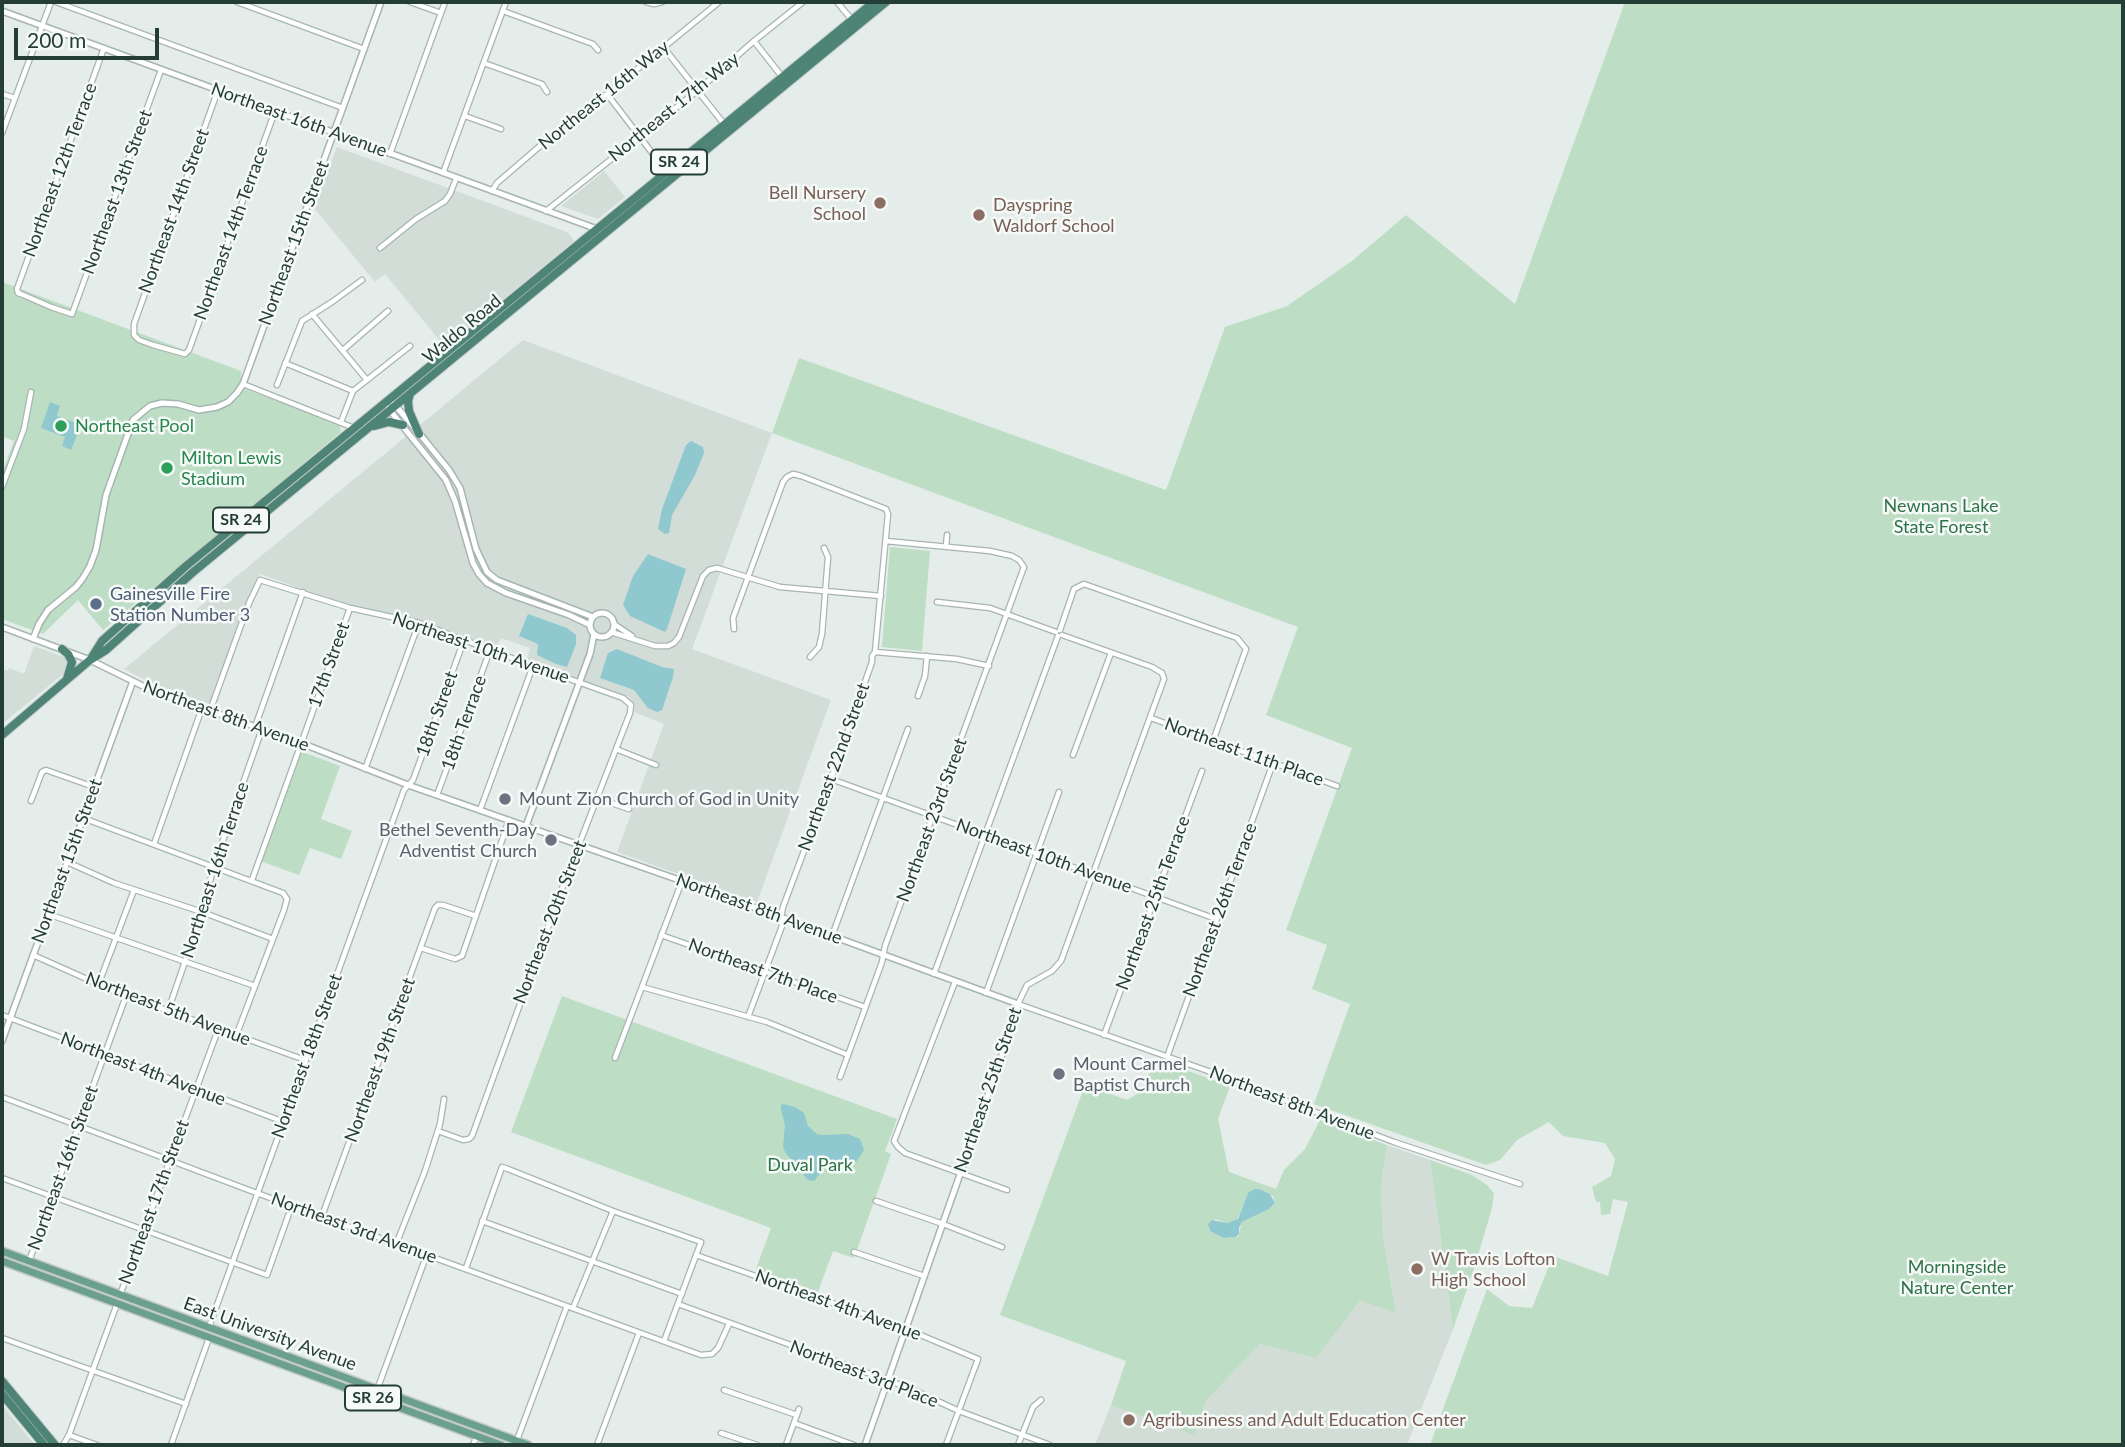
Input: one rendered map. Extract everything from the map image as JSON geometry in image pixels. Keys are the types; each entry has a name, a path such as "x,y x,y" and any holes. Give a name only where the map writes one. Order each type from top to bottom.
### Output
{"highway":[{"name":"SR 24","path":"855,23 874,2"},
{"name":"SR 24","path":"855,23 886,2"},
{"name":"Waldo Road","path":"2,734 106,649 184,579 368,428 390,404 411,392 855,23"},
{"name":"Waldo Road","path":"90,660 99,644 131,614 355,428 390,404 602,232 633,199 669,175"},
{"path":"411,392 409,411 419,434"},
{"path":"368,428 389,422 403,425"},
{"path":"62,649 72,662 66,682"},
{"path":"2,1381 55,1445"},
{"path":"2,1394 44,1445"}],"main road":[{"name":"East University Avenue","path":"2,1251 516,1443 528,1445"},
{"path":"25,1270 29,1261"},
{"name":"East University Avenue","path":"2,1262 501,1445"},
{"path":"117,1304 120,1295"},
{"path":"208,1328 209,1338"},
{"path":"298,1371 301,1362"},
{"path":"375,1399 377,1390"},
{"path":"477,1436 482,1429"}],"street":[{"path":"2,133 51,2"},
{"path":"57,2 343,107"},
{"path":"237,2 364,49"},
{"name":"Northeast 15th Street","path":"33,639 48,610 76,587 90,566 96,550 106,495 133,420 150,406 162,403 199,410 217,407 228,402 243,384 381,2"},
{"path":"410,2 441,13"},
{"path":"390,154 445,2"},
{"path":"443,174 506,2"},
{"path":"646,2 654,5 661,3"},
{"name":"Northeast 16th Way","path":"492,192 498,183 559,129 607,94 719,2"},
{"name":"Northeast 17th Way","path":"545,212 697,91 803,2"},
{"path":"837,2 855,23"},
{"name":"Northeast 16th Avenue","path":"2,11 602,232"},
{"path":"503,11 593,44 598,50"},
{"path":"754,41 785,80"},
{"name":"Northeast 12th Terrace","path":"72,314 18,292 104,48"},
{"path":"664,48 727,127"},
{"path":"484,63 542,84 547,92"},
{"name":"Northeast 13th Street","path":"72,314 161,69"},
{"name":"Northeast 14th Street","path":"186,353 139,340 132,331 218,90"},
{"path":"2,94 15,98"},
{"path":"607,94 669,175"},
{"name":"Northeast 14th Terrace","path":"186,353 275,111"},
{"path":"465,116 501,129"},
{"path":"380,248 416,219 445,201 456,179"},
{"path":"277,385 302,321 362,279"},
{"path":"343,350 388,311"},
{"path":"312,314 366,380"},
{"path":"341,422 353,391 410,346"},
{"path":"285,363 353,391"},
{"path":"243,384 355,428"},
{"path":"2,487 24,429 31,392"},
{"path":"390,404 452,490 473,563 486,583 590,625 594,634 580,683 526,826"},
{"path":"390,404 456,479 481,561 487,572 497,580 593,617"},
{"name":"Northeast 22nd Street","path":"748,578 787,477 793,474 886,509 888,514 876,652 872,656 831,779 780,917 782,926 748,1017"},
{"path":"462,523 470,521"},
{"path":"886,541 946,546 947,535"},
{"name":"Northeast 23rd Street","path":"840,1077 1022,573 1023,564 1012,556 946,546"},
{"path":"810,657 819,647 822,634 828,557 824,548"},
{"path":"590,654 601,637 611,632 660,646 674,643 679,637 703,576 709,570 717,568 780,587 881,596"},
{"path":"734,629 733,618 748,578"},
{"name":"Northeast 10th Avenue","path":"210,711 260,580 350,608 419,623 623,698 631,705"},
{"path":"934,974 1074,589 1084,584 1237,638 1246,649 1213,741"},
{"path":"255,727 303,592"},
{"path":"937,602 981,606 1111,653 1073,755"},
{"name":"17th Street","path":"252,880 350,608"},
{"path":"1009,609 1019,618"},
{"path":"590,625 593,617 599,613 606,614 614,624 635,638"},
{"path":"365,769 419,623"},
{"path":"611,632 614,624"},
{"name":"Northeast 8th Avenue","path":"2,627 90,660 132,681 408,785 1220,1075 1394,1142 1520,1184"},
{"path":"594,634 601,637"},
{"name":"18th Street","path":"408,785 413,780 464,640"},
{"name":"18th Terrace","path":"437,795 490,650"},
{"path":"876,652 972,661 989,666"},
{"name":"Northeast 25th Street","path":"865,1445 1018,1004 1027,985 1052,971 1062,961 1152,718 1163,675 1152,667 1111,653"},
{"path":"918,696 925,676 927,656"},
{"path":"480,810 533,666"},
{"name":"Northeast 15th Street","path":"2,1041 132,681"},
{"name":"Northeast 20th Street","path":"438,1130 463,1140 472,1136 631,705"},
{"path":"154,844 202,708"},
{"name":"Northeast 11th Place","path":"1152,718 1337,786"},
{"name":"Northeast 16th Terrace","path":"168,1011 202,912 214,866 262,729"},
{"path":"832,936 908,729"},
{"path":"616,749 656,765"},
{"name":"Northeast 26th Terrace","path":"1167,1057 1273,763"},
{"path":"31,801 42,772 46,770 94,787"},
{"name":"Northeast 25th Terrace","path":"1104,1035 1202,771"},
{"name":"Northeast 10th Avenue","path":"831,779 1216,919"},
{"name":"Northeast 18th Street","path":"208,1328 408,785"},
{"path":"986,993 1059,792"},
{"path":"597,798 629,809"},
{"path":"83,818 277,889 285,895 287,899 284,910 236,1036"},
{"path":"421,948 455,959 462,957 509,820"},
{"path":"67,862 93,875 273,939"},
{"path":"615,1058 682,881"},
{"path":"99,983 134,890"},
{"name":"Northeast 19th Street","path":"322,1216 438,905 476,916"},
{"path":"48,914 255,986"},
{"name":"Northeast 7th Place","path":"662,935 866,1007"},
{"name":"Northeast 5th Avenue","path":"33,955 126,996 305,1060"},
{"path":"955,982 894,1141 905,1153 1007,1190"},
{"path":"642,987 767,1022 848,1055"},
{"name":"Northeast 16th Street","path":"29,1261 126,996"},
{"name":"Northeast 4th Avenue","path":"2,1016 284,1122"},
{"name":"Northeast 17th Street","path":"120,1295 218,1030"},
{"name":"Northeast 3rd Avenue","path":"2,1097 701,1355 708,1355 718,1348 729,1324"},
{"path":"397,1242 438,1130 444,1099"},
{"path":"466,1268 502,1167 612,1211 701,1242 664,1341"},
{"path":"2,1178 267,1275 292,1205"},
{"path":"876,1201 1002,1247"},
{"path":"516,1443 570,1307 612,1211"},
{"path":"482,1221 682,1294"},
{"path":"855,1252 924,1276"},
{"path":"377,1390 428,1254"},
{"name":"Northeast 4th Avenue","path":"696,1255 906,1329 978,1359 959,1411"},
{"path":"63,1445 69,1436 117,1304"},
{"name":"Northeast 3rd Place","path":"678,1304 888,1380 959,1411 1050,1445"},
{"path":"597,1445 639,1332"},
{"path":"3,1337 186,1404"},
{"path":"171,1445 209,1338"},
{"path":"724,1390 797,1415"},
{"path":"1018,1445 1033,1408 1041,1400"},
{"path":"786,1445 799,1409"},
{"path":"946,1445 959,1411"},
{"path":"794,1423 854,1445"},
{"path":"720,1433 757,1445"},
{"path":"69,1436 97,1445"},
{"path":"473,1445 477,1436"}],"shaded area":[{"path":"337,147 567,232 574,241 445,347 385,274 375,282 314,208"},
{"path":"604,171 625,197 598,219 561,206"},
{"path":"523,340 772,433 692,649 831,700 757,902 617,852 664,724 634,712 635,705 629,697 526,661 530,648 501,638 496,650 417,622 335,601 260,574 212,705 151,683 124,669"},
{"path":"34,646 66,658 69,662 68,670 2,724 2,669 8,671 9,668 24,674"},
{"name":"W Travis Lofton High School","path":"1387,1145 1430,1160 1453,1329 1407,1445 1095,1445 1111,1405 1194,1435 1206,1401 1260,1344 1316,1358 1360,1301 1396,1313 1383,1237 1381,1186"},
{"path":"2,1405 35,1445 2,1445"}],"green space":[{"path":"1625,2 2123,2 2123,1445 1430,1445 1487,1289 1509,1306 1532,1308 1553,1256 1608,1276 1628,1202 1613,1199 1610,1214 1601,1215 1600,1202 1596,1202 1592,1187 1611,1176 1615,1159 1605,1143 1563,1136 1549,1122 1517,1140 1500,1160 1486,1165 1314,1104 1350,1004 1312,989 1327,945 1286,930 1352,748 1266,715 1298,627 772,433 799,358 1166,490 1225,327 1287,306 1352,261 1406,215 1515,304"},
{"path":"2,282 241,371 242,388 339,424 341,432 103,630 78,600 43,634 2,619 2,473 14,441 2,436"},
{"path":"890,547 930,551 922,651 882,647"},
{"path":"300,751 340,766 321,819 352,831 341,859 310,848 299,875 260,861"},
{"name":"Duval Park","path":"562,996 897,1119 885,1151 891,1154 854,1258 833,1251 818,1292 756,1269 771,1228 511,1132"},
{"path":"1166,1063 1230,1086 1218,1119 1229,1172 1276,1189 1284,1170 1305,1149 1320,1120 1387,1145 1381,1186 1383,1237 1396,1313 1360,1301 1316,1358 1260,1344 1206,1401 1194,1435 1111,1405 1126,1361 1000,1315 1085,1085 1127,1100 1142,1091 1148,1075","holes":["1264,1191 1273,1196 1275,1203 1269,1209 1242,1222 1238,1237 1223,1238 1210,1231 1215,1219 1227,1223 1237,1220 1248,1193"]},
{"path":"1430,1160 1472,1175 1494,1193 1474,1269 1453,1329"}],"water":[{"name":"Northeast Pool","path":"50,402 60,406 57,416 81,425 71,450 62,446 65,437 41,428"},
{"path":"691,441 703,447 704,453 672,515 669,533 665,534 658,529 662,509 686,445"},
{"path":"648,554 686,569 665,632 630,616 623,605 633,576"},
{"path":"528,614 567,628 576,635 576,644 567,667 537,655 538,645 519,636"},
{"path":"617,649 674,669 662,710 657,712 648,708 634,690 600,678 608,653"},
{"path":"781,1105 804,1113 808,1126 817,1134 848,1134 860,1139 864,1150 856,1162 832,1163 826,1166 814,1181 808,1180 783,1147 785,1125"},
{"path":"1254,1189 1270,1194 1275,1203 1269,1209 1242,1222 1236,1237 1223,1238 1210,1231 1208,1224 1212,1220 1227,1223 1238,1219 1248,1193"}],"place":[{"name":"Bell Nursery School","path":"880,203"},
{"name":"Dayspring Waldorf School","path":"979,215"},
{"name":"Northeast Pool","path":"61,426"},
{"name":"Milton Lewis Stadium","path":"167,468"},
{"name":"Gainesville Fire Station Number 3","path":"96,604"},
{"name":"Mount Zion Church of God in Unity","path":"505,799"},
{"name":"Bethel Seventh-Day Adventist Church","path":"551,840"},
{"name":"Mount Carmel Baptist Church","path":"1059,1074"},
{"name":"W Travis Lofton High School","path":"1417,1269"},
{"name":"Agribusiness and Adult Education Center","path":"1129,1420"}],"park label":[{"name":"Newnans Lake State Forest","path":"1941,516"},
{"name":"Morningside Nature Center","path":"1957,1277"}]}
